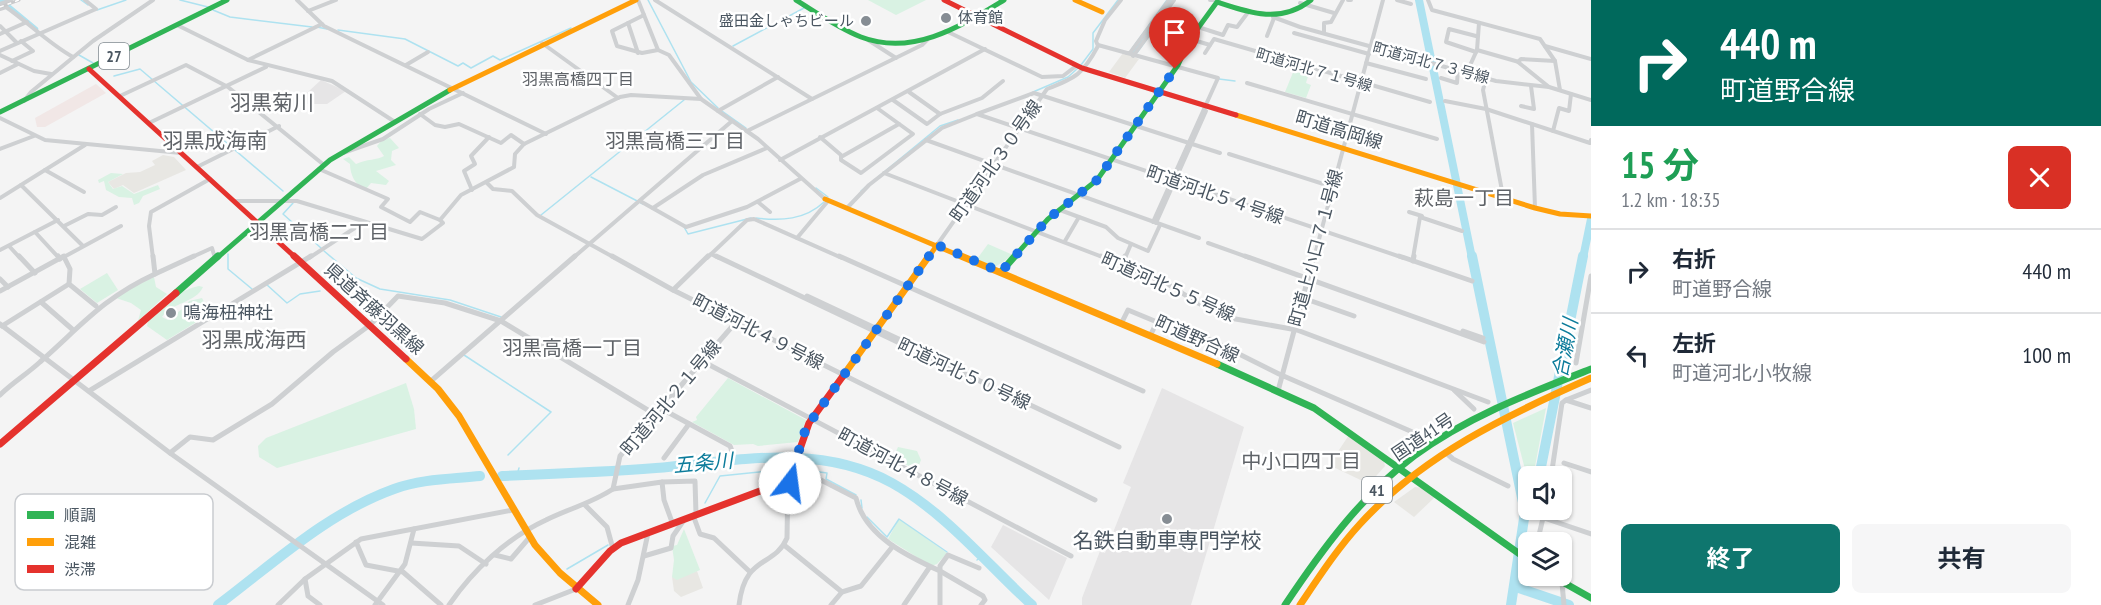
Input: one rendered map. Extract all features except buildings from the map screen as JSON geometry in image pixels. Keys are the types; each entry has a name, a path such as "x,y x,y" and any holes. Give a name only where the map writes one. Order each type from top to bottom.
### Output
{"main road":[{"name":"27","path":"0,112 227,0"},
{"path":"0,444 321,167 453,87 637,0"},
{"path":"796,0 867,39 894,45 927,40 1004,0"},
{"name":"町道高岡線","path":"944,0 1079,67 1460,182 1535,208 1588,216"},
{"path":"1075,0 1102,12"},
{"path":"1001,272 1039,230 1097,180 1175,69 1188,42 1215,1 1273,17 1288,14 1309,2"},
{"name":"県道斉藤羽黒線","path":"89,69 431,381 455,409 527,535 548,563 576,589 598,605"},
{"name":"町道野合線","path":"826,200 1151,334 1326,415 1518,553"},
{"path":"576,589 613,549 648,531 776,485 791,472 805,430 812,419 937,245"},
{"name":"国道41号","path":"1285,605 1334,536 1362,504 1400,468 1436,442 1498,408 1591,369"},
{"name":"国道41号","path":"1300,605 1343,542 1409,475 1443,450 1501,418 1591,378"},
{"path":"1568,586 1591,598"}],"street":[{"path":"3,2 11,0"},
{"path":"0,51 95,9 86,0"},
{"path":"24,101 51,74 153,0"},
{"path":"297,0 322,24 546,134"},
{"path":"308,11 336,0"},
{"path":"637,0 658,50 669,55 701,99 747,131 826,200 797,238"},
{"path":"655,0 812,99"},
{"name":"町道河北３０号線","path":"937,245 1049,87 1075,78 1079,67 1093,57 1099,30 1121,0"},
{"path":"1097,44 1130,54 1169,0"},
{"path":"1134,56 1174,0"},
{"path":"1324,33 1324,22 1331,22 1343,0"},
{"name":"町道上小口７１号線","path":"1278,391 1383,0"},
{"path":"1397,0 1411,4"},
{"path":"1428,0 1431,10 1540,39 1555,61 1560,90"},
{"path":"1300,3 1309,2 1334,13"},
{"path":"0,9 6,7 27,22 38,34 73,57"},
{"path":"1198,27 1223,35 1228,25 1237,27 1248,11"},
{"path":"644,15 612,31 613,37 617,46 647,54 658,50"},
{"path":"1267,36 1273,17"},
{"name":"町道河北７３号線","path":"1273,17 1371,47 1486,78 1549,87 1591,100"},
{"path":"0,34 27,22"},
{"path":"628,23 638,52"},
{"path":"1467,72 1477,51 1476,36 1479,23"},
{"path":"248,60 322,24"},
{"path":"177,25 266,67 332,81 395,122"},
{"path":"0,26 33,51 12,61"},
{"path":"1476,36 1449,29 1446,42 1519,62 1549,87"},
{"path":"946,31 1042,77 1063,76 1079,67"},
{"path":"1150,33 1210,45 1205,53"},
{"path":"1294,33 1369,54"},
{"path":"867,39 896,58"},
{"name":"町道河北７１号線","path":"1210,45 1214,39 1430,102"},
{"path":"747,131 896,58 927,40"},
{"path":"542,43 618,98"},
{"path":"1060,210 1107,227 1131,244 1148,251 1156,223 1218,78 1175,69 1097,44"},
{"path":"1545,46 1591,59"},
{"path":"780,160 985,49"},
{"path":"406,65 428,52"},
{"path":"0,55 18,64 51,74"},
{"path":"1519,62 1521,59 1555,61"},
{"path":"1366,63 1426,80"},
{"path":"0,73 18,64"},
{"path":"120,96 186,65 228,87 279,126 321,167 388,199 381,207 410,222 420,212 440,220 443,224 422,239 297,201 234,201"},
{"path":"149,123 266,67"},
{"path":"1441,78 1457,83 1458,70"},
{"path":"718,111 778,77"},
{"path":"1207,105 1221,78"},
{"path":"1486,78 1483,90 1503,196"},
{"path":"893,100 927,123 940,114 982,98 1003,81"},
{"path":"1247,83 1437,138"},
{"path":"1521,106 1534,109 1531,86"},
{"path":"909,92 940,114"},
{"path":"343,153 379,141 420,114 463,93"},
{"path":"847,208 884,173 942,128 1034,93 1220,153"},
{"path":"1553,131 1559,108 1569,111 1571,94"},
{"path":"440,220 461,195 488,183 514,167 515,154 524,144 618,98 631,95 701,99"},
{"path":"1445,101 1486,109 1591,141"},
{"path":"820,137 861,173 913,134 877,108"},
{"path":"420,114 435,125 445,127 459,124 501,143 511,135 524,144"},
{"name":"町道河北５４号線","path":"977,114 1472,281"},
{"path":"0,118 34,136 85,145 181,153"},
{"path":"431,381 732,121"},
{"path":"841,157 898,124"},
{"path":"1532,124 1535,208"},
{"path":"197,167 279,126"},
{"path":"0,149 34,136"},
{"path":"472,190 464,171 475,164 472,153 489,137"},
{"path":"925,141 1199,238"},
{"path":"0,198 85,145"},
{"path":"653,208 704,175 767,148"},
{"path":"1229,154 1333,188"},
{"path":"45,170 84,192"},
{"name":"町道河北５５号線","path":"884,173 1039,230 1166,283 1198,303 1230,318 1294,329 1488,402"},
{"path":"155,274 152,240 147,224 151,212 210,179"},
{"path":"640,201 686,227 758,202 800,179"},
{"path":"488,183 493,189 512,191 537,215 673,290"},
{"path":"21,185 83,246"},
{"path":"758,202 770,212"},
{"path":"64,226 88,214 102,215 116,207"},
{"path":"1409,212 1461,230 1419,217 1413,261"},
{"path":"1065,241 1079,217"},
{"name":"町道河北４９号線","path":"1095,500 673,290 748,219 757,220 1143,391"},
{"path":"0,250 58,220"},
{"path":"89,390 301,263 364,222"},
{"path":"0,291 121,226"},
{"path":"35,232 70,269 69,284"},
{"path":"1208,243 1231,252 1236,250 1484,340"},
{"path":"1121,266 1131,244"},
{"path":"9,246 35,273"},
{"path":"0,395 45,357 96,306 111,295 212,248 215,258"},
{"name":"町道河北５０号線","path":"711,254 1119,447"},
{"path":"1576,363 1591,276"},
{"path":"0,279 8,287"},
{"path":"69,284 96,306"},
{"path":"69,284 1,325 170,453 326,563 378,604 400,572 414,529"},
{"path":"170,453 190,437 213,440 272,404 333,352 370,325 398,296 445,303 501,321 656,415"},
{"path":"1303,298 1354,316"},
{"path":"41,302 72,329"},
{"path":"1122,322 1128,310 1157,322 1151,334"},
{"name":"町道河北２１号線","path":"613,489 618,462 736,322"},
{"path":"1209,339 1282,375 1424,437"},
{"name":"町道河北４８号線","path":"702,361 1071,555"},
{"path":"1454,389 1474,409"},
{"path":"1552,466 1562,403 1570,402 1591,390"},
{"path":"1570,402 1591,408"},
{"path":"662,409 730,446 732,451"},
{"path":"664,458 689,424"},
{"path":"1443,450 1453,459 1508,486"},
{"path":"1564,463 1591,472"},
{"path":"739,605 741,589 749,571 784,544 789,516 791,472 817,478 856,498 860,514 893,546 983,596 985,600 981,605"},
{"path":"449,605 464,584 503,546 527,535 548,519 585,505 613,489 662,482 695,481 695,515 700,534 714,538 749,571"},
{"path":"662,482 664,500 672,522"},
{"path":"585,505 607,526 613,549"},
{"path":"278,605 305,579 356,542 513,510"},
{"path":"644,556 671,548 673,536 684,518"},
{"path":"1550,520 1591,534"},
{"path":"628,605 644,556 648,531"},
{"path":"495,555 511,559 527,535"},
{"path":"356,542 368,566 400,572 441,605"},
{"path":"411,543 459,546 486,564"},
{"path":"784,544 842,592"},
{"path":"831,605 842,592 861,586 893,546"},
{"path":"940,605 939,566 948,555 979,568"},
{"path":"904,605 929,568"},
{"path":"305,579 308,596 320,605"},
{"path":"1562,586 1564,605"},
{"path":"535,605 576,589"}],"shaded area":[{"path":"1123,53 1139,59 1125,78 1109,72"},
{"path":"321,80 346,91 327,104 295,104"},
{"path":"96,84 106,93 45,127 37,127 35,118"},
{"path":"163,155 174,157 186,170 134,193 123,185 114,189 108,182 126,173 140,172 155,165 152,161"},
{"name":"名鉄自動車専門学校","path":"1162,388 1244,427 1191,605 1082,605 1082,598 1100,551 1105,553 1131,487 1123,483"},
{"path":"1349,435 1383,459 1385,466 1369,484 1329,465"},
{"path":"1415,487 1423,488 1435,497 1414,517 1394,502"},
{"path":"1003,525 1067,558 1049,600 991,547"},
{"path":"697,571 703,588 681,597 674,591 672,577 677,579"}],"green space":[{"path":"868,0 926,0 896,15"},
{"path":"1296,65 1310,69 1306,83 1311,85 1306,98 1285,92"},
{"path":"390,138 399,148 392,151 391,160 396,165 376,171 389,181 386,185 371,183 366,189 362,187 354,179 350,164 343,159 349,157 356,164 384,156 377,146 383,139"},
{"path":"111,173 123,174 108,182 113,189 122,186 134,194 158,185 160,189 143,196 139,203 134,205 132,198 119,197 106,190 104,181 99,183 98,180"},
{"path":"988,244 1013,255 995,267 977,259"},
{"path":"107,273 118,290 97,303 80,289"},
{"path":"154,277 156,287 167,294 138,321 141,310 131,303 113,297"},
{"path":"199,286 203,287 200,292 172,308 162,317 168,320 189,301 202,298 205,304 202,308 203,318 167,340 147,326 149,319 168,300"},
{"path":"728,378 806,420 798,442 758,446 734,445 692,422 697,420 696,417"},
{"path":"406,383 414,409 416,429 277,468 259,457 258,446 266,438"},
{"path":"1546,408 1535,466 1524,466 1513,423"},
{"path":"898,447 917,451 921,460 917,470 893,458"},
{"path":"899,519 947,553 937,564 931,566 888,539"},
{"path":"684,529 700,570 677,580 672,577 674,560 672,546 677,545"}],"waterway":[{"path":"1,0 36,29"},
{"path":"81,0 88,5"},
{"path":"97,10 126,0"},
{"path":"180,0 208,7"},
{"path":"648,0 691,82 718,108"},
{"path":"1081,65 1093,49 1093,33 1118,0"},
{"path":"1135,50 1171,0"},
{"path":"1419,0 1472,258"},
{"path":"733,46 804,8"},
{"path":"213,10 230,17 312,27"},
{"path":"317,27 327,29"},
{"path":"338,30 405,39 458,66 463,63 471,68 493,56 500,60 571,28"},
{"path":"79,55 93,63"},
{"path":"1033,92 1068,77 1078,68"},
{"path":"114,76 140,69 283,191"},
{"path":"1219,79 1235,81"},
{"path":"541,215 684,100"},
{"path":"722,111 746,128"},
{"path":"861,191 940,126 958,120"},
{"path":"591,177 643,204"},
{"path":"816,188 828,197"},
{"path":"756,218 801,216 824,202"},
{"path":"293,203 283,214 321,248"},
{"path":"684,227 688,234 751,218"},
{"name":"合瀬川","path":"1583,258 1591,219"},
{"path":"324,251 356,278 380,289 450,300 501,317"},
{"path":"228,254 228,269 252,289"},
{"path":"1472,256 1518,478"},
{"name":"合瀬川","path":"1541,466 1583,256"},
{"path":"266,284 287,303 300,294 320,291"},
{"path":"464,355 551,412 508,455"},
{"name":"五条川","path":"502,476 637,469 746,459 806,458 835,462 864,470 912,495 948,524 1032,605"},
{"name":"五条川","path":"517,475 519,468"},
{"path":"705,503 720,476 789,469"},
{"path":"798,469 827,473 826,479 856,495"},
{"name":"五条川","path":"218,605 302,540 369,499 415,483 480,476"},
{"path":"861,500 862,508"},
{"path":"867,517 887,537 899,519 947,552"},
{"name":"合瀬川","path":"1511,605 1524,520"},
{"path":"567,569 608,545"},
{"name":"五条川","path":"977,560 982,556"},
{"name":"五条川","path":"1516,587 1569,605"}],"railway":[{"path":"0,7 19,0"}],"traffic: fast":[{"path":"0,112 227,0"},
{"path":"796,0 850,32 888,44 906,43 940,35 1004,0"},
{"path":"1001,272 1048,219 1097,180 1178,65 1190,39 1217,2 1254,13 1278,15 1290,13 1311,0"},
{"path":"176,293 330,160 450,90"},
{"path":"1217,364 1314,408 1518,553"},
{"path":"1285,605 1313,564 1359,506 1414,456 1477,418 1591,369"},
{"path":"1570,586 1591,598"}],"traffic: slow":[{"path":"450,90 636,0"},
{"path":"1075,0 1102,12"},
{"path":"1236,115 1535,208 1560,214 1591,216"},
{"path":"825,199 1217,364"},
{"path":"843,376 937,245"},
{"path":"406,359 448,400 535,545 560,573 598,605"},
{"path":"1300,605 1336,553 1360,524 1411,477 1438,457 1497,422 1591,378"}],"traffic: jam":[{"path":"944,0 1082,68 1236,115"},
{"path":"89,69 406,359"},
{"path":"0,444 176,293"},
{"path":"576,589 610,551 621,543 776,485 792,472 809,423 843,376"}],"place":[{"name":"体育館","path":"946,18"},
{"name":"盛田金しゃちビール","path":"866,21"},
{"name":"鳴海杻神社","path":"171,313"},
{"name":"名鉄自動車専門学校","path":"1167,519"}],"district":[{"name":"羽黒高橋四丁目","path":"578,79"},
{"name":"羽黒菊川","path":"272,103"},
{"name":"羽黒成海南","path":"215,141"},
{"name":"羽黒高橋三丁目","path":"675,141"},
{"name":"萩島一丁目","path":"1464,198"},
{"name":"羽黒高橋二丁目","path":"319,232"},
{"name":"羽黒成海西","path":"254,340"},
{"name":"羽黒高橋一丁目","path":"572,348"},
{"name":"中小口四丁目","path":"1301,461"}],"route":[{"path":"790,483 788,477 793,469 806,428 937,245 1001,272 1048,219 1097,180 1175,69"}]}
